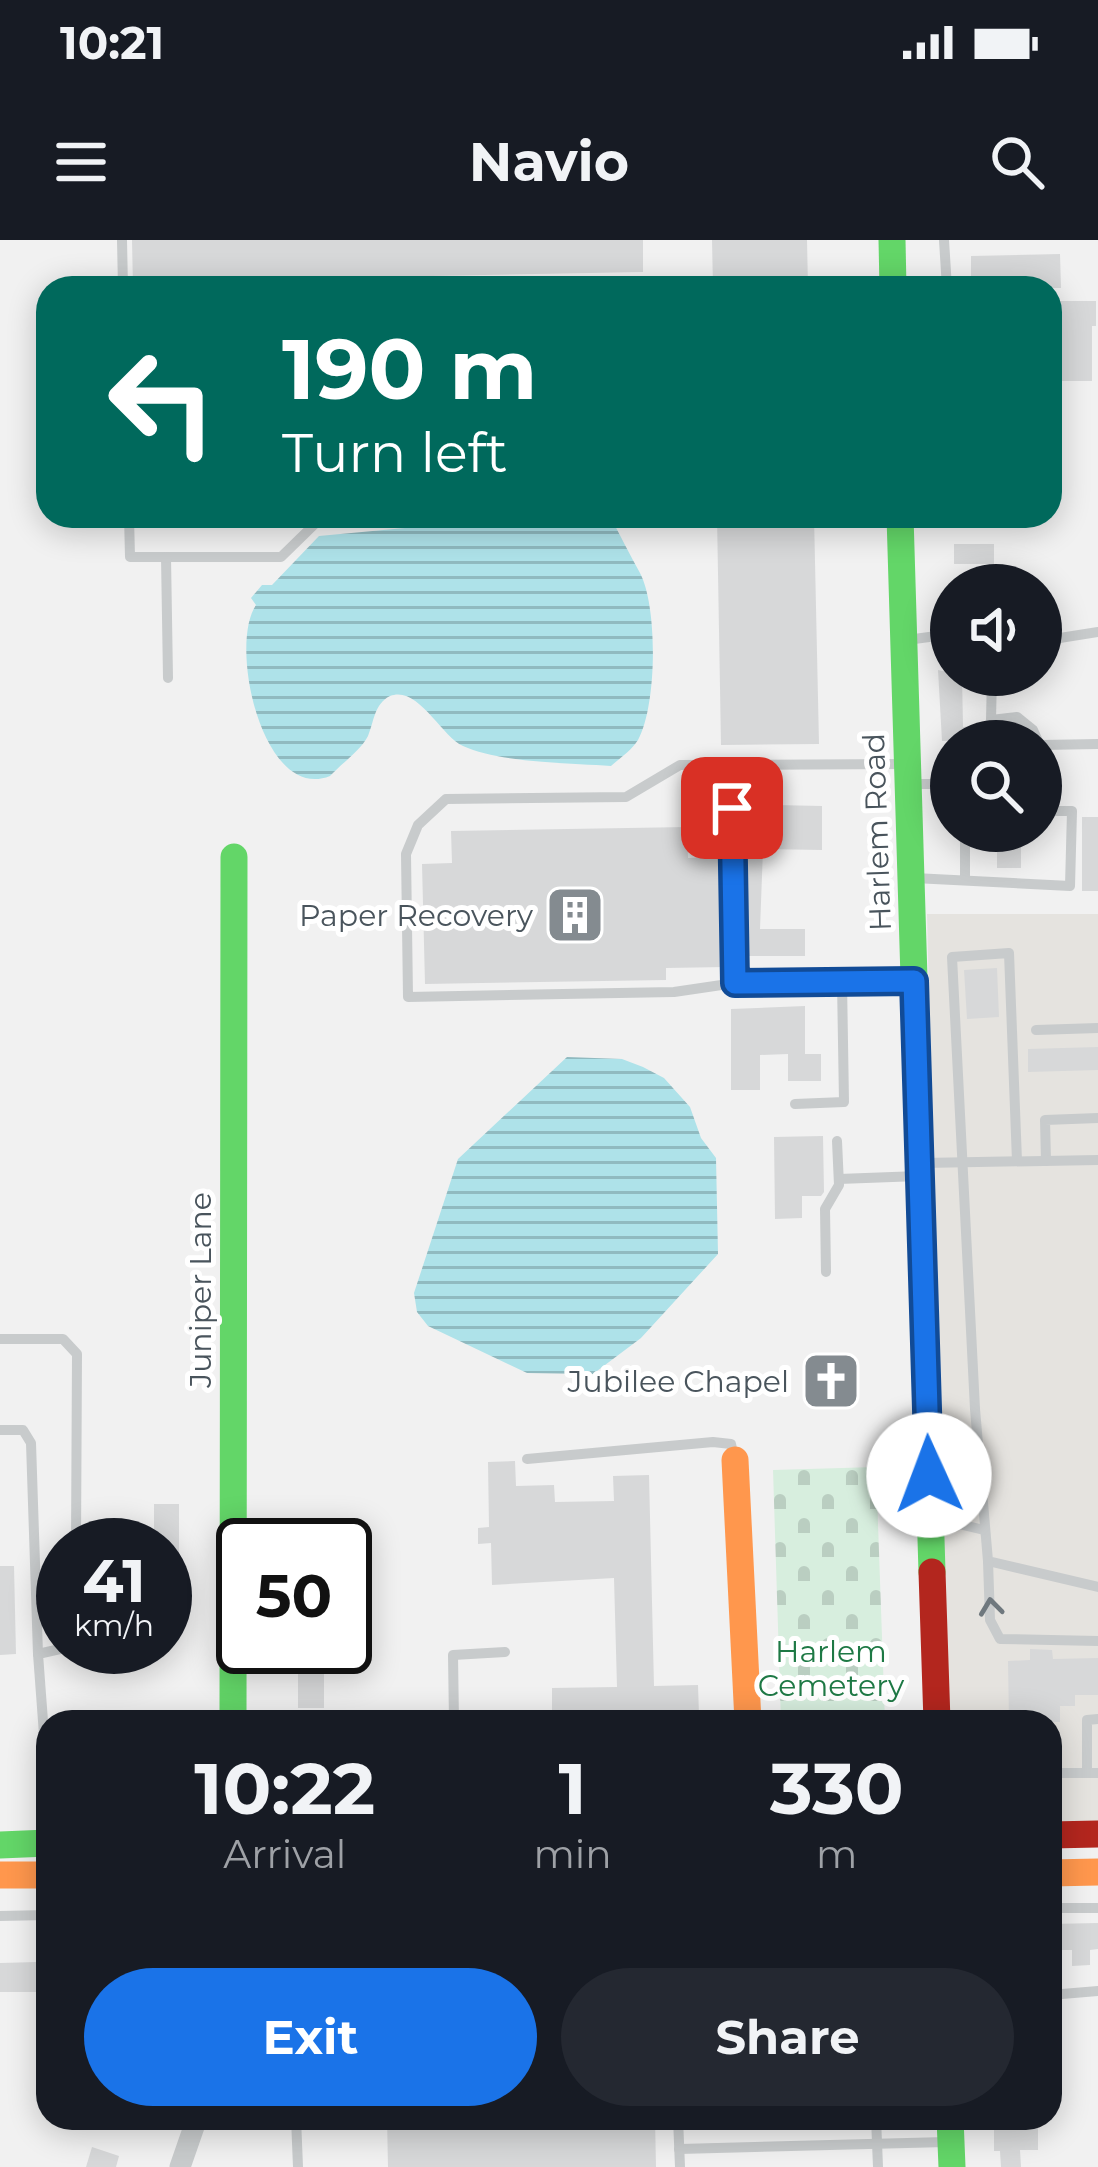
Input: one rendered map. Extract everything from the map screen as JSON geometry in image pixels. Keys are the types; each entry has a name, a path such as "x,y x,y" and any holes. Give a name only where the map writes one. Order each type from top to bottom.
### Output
{"main road":[{"path":"892,240 893,276"},
{"name":"Harlem Road","path":"900,528 937,1710"},
{"name":"Juniper Lane","path":"233,1710 234,857"},
{"path":"735,1460 747,1710"},
{"path":"1062,1835 1098,1834"},
{"path":"0,1845 36,1844"},
{"path":"1062,1873 1098,1873"},
{"path":"0,1875 36,1875"}],"street":[{"path":"180,2167 193,2130"}],"lane":[{"path":"122,240 123,276"},
{"path":"944,240 946,276"},
{"path":"129,528 130,557 281,557 311,528"},
{"path":"166,557 168,677"},
{"path":"1062,638 1098,632"},
{"path":"904,640 930,637"},
{"path":"992,696 991,720 1021,720"},
{"path":"1062,743 1098,744"},
{"path":"914,981 735,983 674,992 408,997 406,854 418,826 446,800 626,797 680,765 908,774 930,779"},
{"path":"731,765 735,983"},
{"path":"911,878 1070,886 1072,812 1062,812"},
{"path":"965,852 965,880"},
{"path":"1017,1161 1009,953 952,957 990,1620 1000,1639 1098,1642"},
{"path":"795,1104 844,1102 842,982"},
{"path":"1036,1030 1098,1028"},
{"path":"1046,1161 1046,1120 1098,1118"},
{"path":"826,1272 825,1209 838,1179 837,1141"},
{"path":"838,1179 965,1162 1098,1160"},
{"path":"0,1339 63,1339 77,1354 76,1518"},
{"path":"0,1430 23,1430 32,1443 36,1584"},
{"path":"526,1459 713,1442 730,1444 735,1460"},
{"path":"931,1518 984,1530"},
{"path":"988,1561 1098,1587"},
{"path":"454,1710 453,1655 505,1652"},
{"path":"39,1674 42,1710"},
{"path":"1062,1773 1093,1773 1087,1720 1098,1720"},
{"path":"1062,1908 1098,1908"},
{"path":"0,1916 36,1915"},
{"path":"1062,1994 1098,1990"},
{"path":"296,2130 298,2167"},
{"path":"678,2130 680,2167"},
{"path":"876,2130 878,2167"},
{"path":"679,2149 951,2142"}],"shaded area":[{"path":"927,914 1098,914 1098,1824 1062,1824 1062,1710 947,1710"}],"green space":[{"name":"Harlem Cemetery","path":"876,1467 885,1710 781,1710 773,1470"}],"water":[{"path":"405,528 616,528 646,589 652,632 649,704 635,744 611,766 496,756 455,741 420,704 400,695 381,704 365,741 330,776 306,778 286,766 270,745 249,684 248,625 256,605 251,598 262,585 272,585 319,536"},
{"path":"567,1057 622,1059 643,1067 664,1078 690,1107 701,1138 716,1158 718,1254 641,1338 593,1374 527,1373 428,1326 417,1312 414,1293 458,1159"}],"building":[{"path":"132,240 643,240 643,272 133,276"},
{"path":"712,240 807,240 808,276 713,276"},
{"path":"1060,254 1061,276 971,276 971,256"},
{"path":"1062,301 1096,301 1092,381 1062,381"},
{"path":"717,528 814,528 819,744 721,745"},
{"path":"954,544 994,544 994,564 954,564"},
{"path":"939,696 962,696 963,720 941,720"},
{"path":"775,805 822,806 822,850 763,849 760,929 805,929 805,956 744,956 742,831 775,830"},
{"path":"1082,817 1098,817 1098,891 1082,891"},
{"name":"Paper Recovery","path":"687,827 688,858 723,857 725,967 666,968 666,980 425,984 422,864 452,863 451,831"},
{"path":"997,852 1021,852 1021,868 997,868"},
{"path":"997,968 999,1017 967,1019 964,970"},
{"path":"805,1006 805,1054 821,1054 821,1081 788,1081 788,1054 760,1055 760,1090 731,1090 731,1009"},
{"path":"1098,1047 1098,1070 1028,1072 1028,1049"},
{"path":"823,1136 824,1192 802,1196 802,1218 775,1219 774,1137"},
{"name":"Jubilee Chapel","path":"811,1367 850,1367 850,1395 812,1395"},
{"path":"515,1461 516,1486 554,1485 555,1502 614,1501 613,1476 649,1475 654,1686 698,1685 699,1710 552,1710 552,1688 617,1687 614,1578 492,1585 491,1543 478,1544 478,1528 489,1527 488,1462"},
{"path":"154,1504 179,1504 179,1518 154,1518"},
{"path":"0,1566 14,1566 16,1654 0,1655"},
{"path":"1030,1649 1052,1650 1053,1659 1098,1658 1098,1695 1075,1695 1075,1706 1060,1706 1060,1710 1009,1710 1008,1661 1030,1660"},
{"path":"298,1674 324,1674 324,1708 298,1708"},
{"path":"1098,1923 1098,1949 1090,1950 1090,1965 1072,1966 1072,1950 1062,1950 1062,1924"},
{"path":"36,1962 36,1992 0,1992 0,1963"},
{"path":"387,2130 655,2130 656,2167 388,2167"},
{"path":"994,2130 1038,2130 1038,2150 1020,2150 1021,2167 1001,2167 1000,2151 994,2151"},
{"path":"92,2147 119,2156 116,2167 86,2167"}],"traffic: fast":[{"path":"892,240 893,276"},
{"path":"900,528 932,1572"},
{"path":"233,1710 234,857"},
{"path":"0,1845 36,1844"},
{"path":"950,2130 952,2167"}],"traffic: slow":[{"path":"735,1460 747,1710"},
{"path":"1062,1873 1098,1872"},
{"path":"0,1875 36,1875"}],"traffic: jam":[{"path":"932,1572 937,1710"},
{"path":"1062,1835 1098,1834"}],"place":[{"name":"Paper Recovery","path":"575,915"},
{"name":"Jubilee Chapel","path":"831,1381"}],"route":[{"path":"732,808 735,983 914,981 929,1475"}]}
